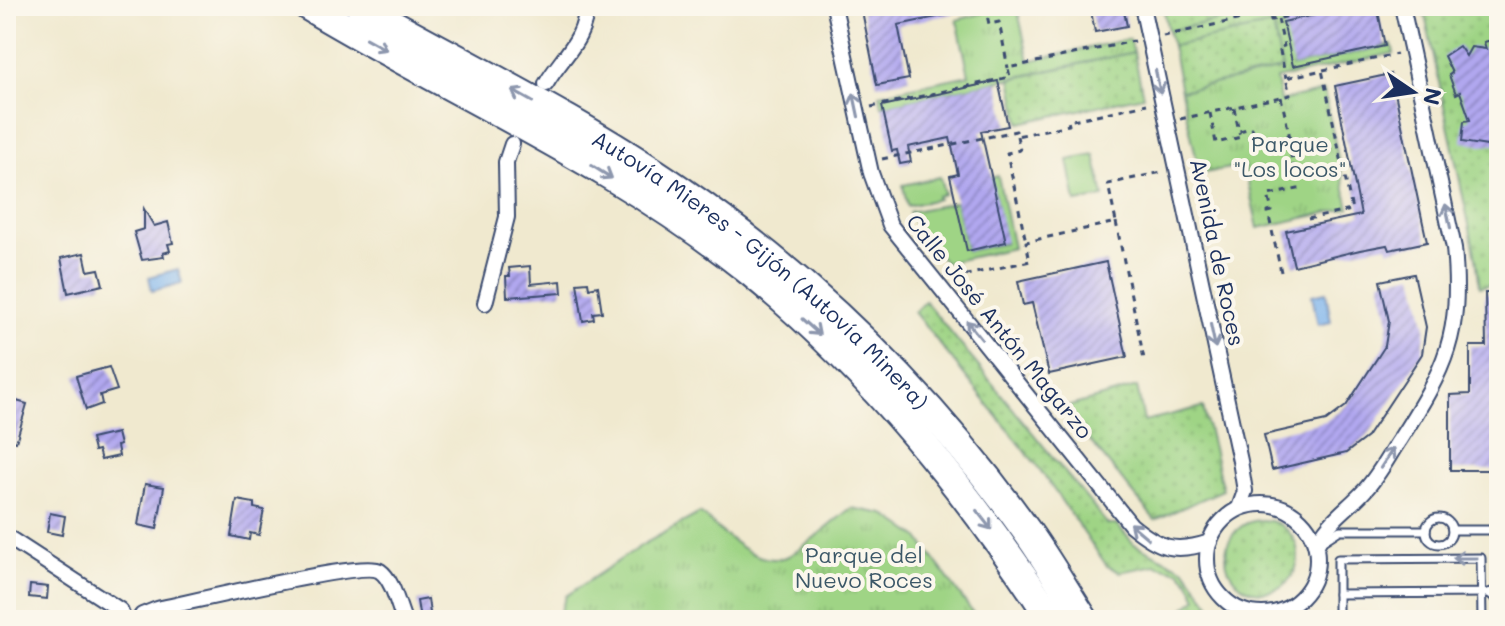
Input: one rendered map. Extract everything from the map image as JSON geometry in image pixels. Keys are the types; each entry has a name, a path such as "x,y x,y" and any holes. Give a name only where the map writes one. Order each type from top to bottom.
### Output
{"highway":[{"path":"308,6 577,156 665,212 752,274 851,363 930,450 1006,548 1052,620"},
{"name":"Autovía Mieres - Gijón (Autovía Minera)","path":"360,6 589,133 679,189 770,257 869,345 954,437 1029,534 1084,620"}],"street":[{"path":"546,84 576,44 582,32 586,6"},
{"name":"Calle José Antón Magarzo","path":"834,6 871,173 890,225 1131,525 1161,547 1193,548 1210,542"},
{"name":"Avenida de Roces","path":"1142,6 1240,461 1245,491 1239,508"},
{"path":"1317,545 1309,528 1295,513 1277,505 1258,503 1239,508 1223,519 1214,531 1207,550 1207,568 1213,586 1223,599 1239,610 1260,618 1288,614 1305,596 1316,574 1317,545 1323,531 1367,489 1432,389 1445,361 1455,319 1457,280 1454,248 1402,6"},
{"path":"485,303 507,217 506,162 512,144"},
{"path":"6,536 120,610 124,620"},
{"path":"139,620 142,615 157,609 372,567 383,573 388,581 404,620"}],"lane":[{"path":"1439,518 1448,521 1452,530 1448,540 1439,544 1429,540 1426,530 1430,521 1439,518"},
{"path":"1317,545 1340,530 1426,530"},
{"path":"1452,530 1490,530 1499,535"},
{"path":"1338,620 1338,559 1481,558 1486,593 1482,620"},
{"path":"1338,594 1486,593 1499,589"},
{"path":"1486,593 1499,601"}],"path":[{"path":"871,107 1010,77 999,22 989,24 985,6"},
{"path":"1268,6 1271,20 1336,6"},
{"path":"1163,36 1269,13"},
{"path":"1180,119 1290,95 1279,47 1284,46 1278,19"},
{"path":"1008,68 1134,41"},
{"path":"1286,78 1397,54"},
{"path":"1308,219 1352,210 1322,70"},
{"path":"1281,97 1294,156"},
{"path":"1017,136 1147,104"},
{"path":"1210,113 1216,143 1241,137 1234,108"},
{"path":"1239,131 1252,128 1256,143 1290,135"},
{"path":"882,159 1016,131 1020,150 1007,153 1030,261 953,278"},
{"path":"1281,272 1268,212 1272,211 1268,195 1298,189 1291,156 1321,150"},
{"path":"1144,359 1108,184 1162,172"},
{"path":"1026,242 1116,222"},
{"path":"878,620 909,616 915,620"}],"green space":[{"path":"982,6 1017,7 1029,61 1129,39 1134,52 882,106 879,94 969,75 957,20 983,13"},
{"path":"1163,6 1248,6 1250,13 1168,31"},
{"name":"Parque \"Los locos\"","path":"1248,6 1356,6 1293,66 1392,45 1394,53 1276,79 1280,101 1324,91 1349,208 1258,228 1244,165 1200,174 1181,91 1282,69 1273,25 1172,46 1168,31 1249,14"},
{"path":"1423,6 1499,6 1499,282 1480,287 1476,258"},
{"path":"1273,24 1282,69 1181,91 1172,46"},
{"path":"1134,52 1143,96 1020,123 1011,79"},
{"path":"1095,155 1104,197 1076,202 1068,160"},
{"path":"998,176 1013,248 945,263 909,212 956,202 967,251 1005,243 991,178"},
{"path":"940,177 944,194 937,196 938,199 907,206 903,185"},
{"path":"925,301 1108,525 1117,525 1134,544 1185,569 1214,610 1231,620 1186,620 1181,611 1197,598 1188,580 1179,571 1155,565 1120,572 1107,566 1035,463 914,312"},
{"path":"1137,387 1144,421 1203,407 1223,490 1155,520 1063,408"},
{"name":"Parque del Nuevo Roces","path":"851,508 884,514 918,537 978,620 557,620 566,596 642,545 700,513 739,546 774,559 792,554"},
{"path":"1262,520 1282,526 1292,536 1298,556 1292,576 1282,586 1262,592 1242,586 1232,576 1226,556 1232,536 1242,526"}],"water":[{"path":"178,269 182,283 152,291 149,277"},
{"path":"1326,292 1331,322 1318,325 1312,295"}],"building":[{"path":"861,6 965,6 966,11 898,25 909,79 877,85"},
{"path":"1090,6 1123,6 1127,26 1095,32"},
{"path":"1355,6 1377,6 1385,46 1293,66 1283,22"},
{"path":"1499,38 1499,143 1487,146 1462,142 1464,121 1470,120 1460,92 1456,94 1449,75 1452,73 1444,56 1459,46 1466,56 1471,47 1486,49 1484,42"},
{"path":"1391,74 1427,242 1389,250 1387,245 1294,266 1286,231 1361,215 1335,86"},
{"path":"998,81 1008,126 981,131 1006,242 967,251 950,176 958,174 950,138 908,147 911,162 900,164 897,150 892,151 882,106"},
{"path":"144,209 154,226 168,222 173,243 168,244 170,251 163,253 164,257 142,260 134,232 144,229"},
{"path":"84,253 88,271 99,269 103,285 68,293 61,258"},
{"path":"1106,262 1127,357 1049,374 1032,303 1023,305 1018,281"},
{"path":"530,266 531,284 561,281 562,293 507,297 506,276 510,276 509,268"},
{"path":"1414,274 1426,327 1422,354 1367,437 1346,453 1272,470 1264,435 1326,421 1346,406 1385,346 1389,321 1380,281"},
{"path":"588,282 589,288 598,286 602,312 593,313 594,319 583,321 577,283"},
{"path":"1485,293 1499,293 1499,470 1450,470 1450,395 1470,394 1470,346 1486,346"},
{"path":"109,367 117,390 100,395 102,404 86,410 76,376"},
{"path":"6,398 27,404 16,442 6,439"},
{"path":"117,433 119,456 101,460 98,450 94,451 91,439"},
{"path":"145,484 164,487 157,529 138,525"},
{"path":"237,500 254,503 254,508 264,510 259,535 250,533 249,540 231,536"},
{"path":"50,513 65,516 62,535 47,532"},
{"path":"30,585 48,587 47,599 29,597"},
{"path":"428,599 431,620 420,620 417,601"}]}
